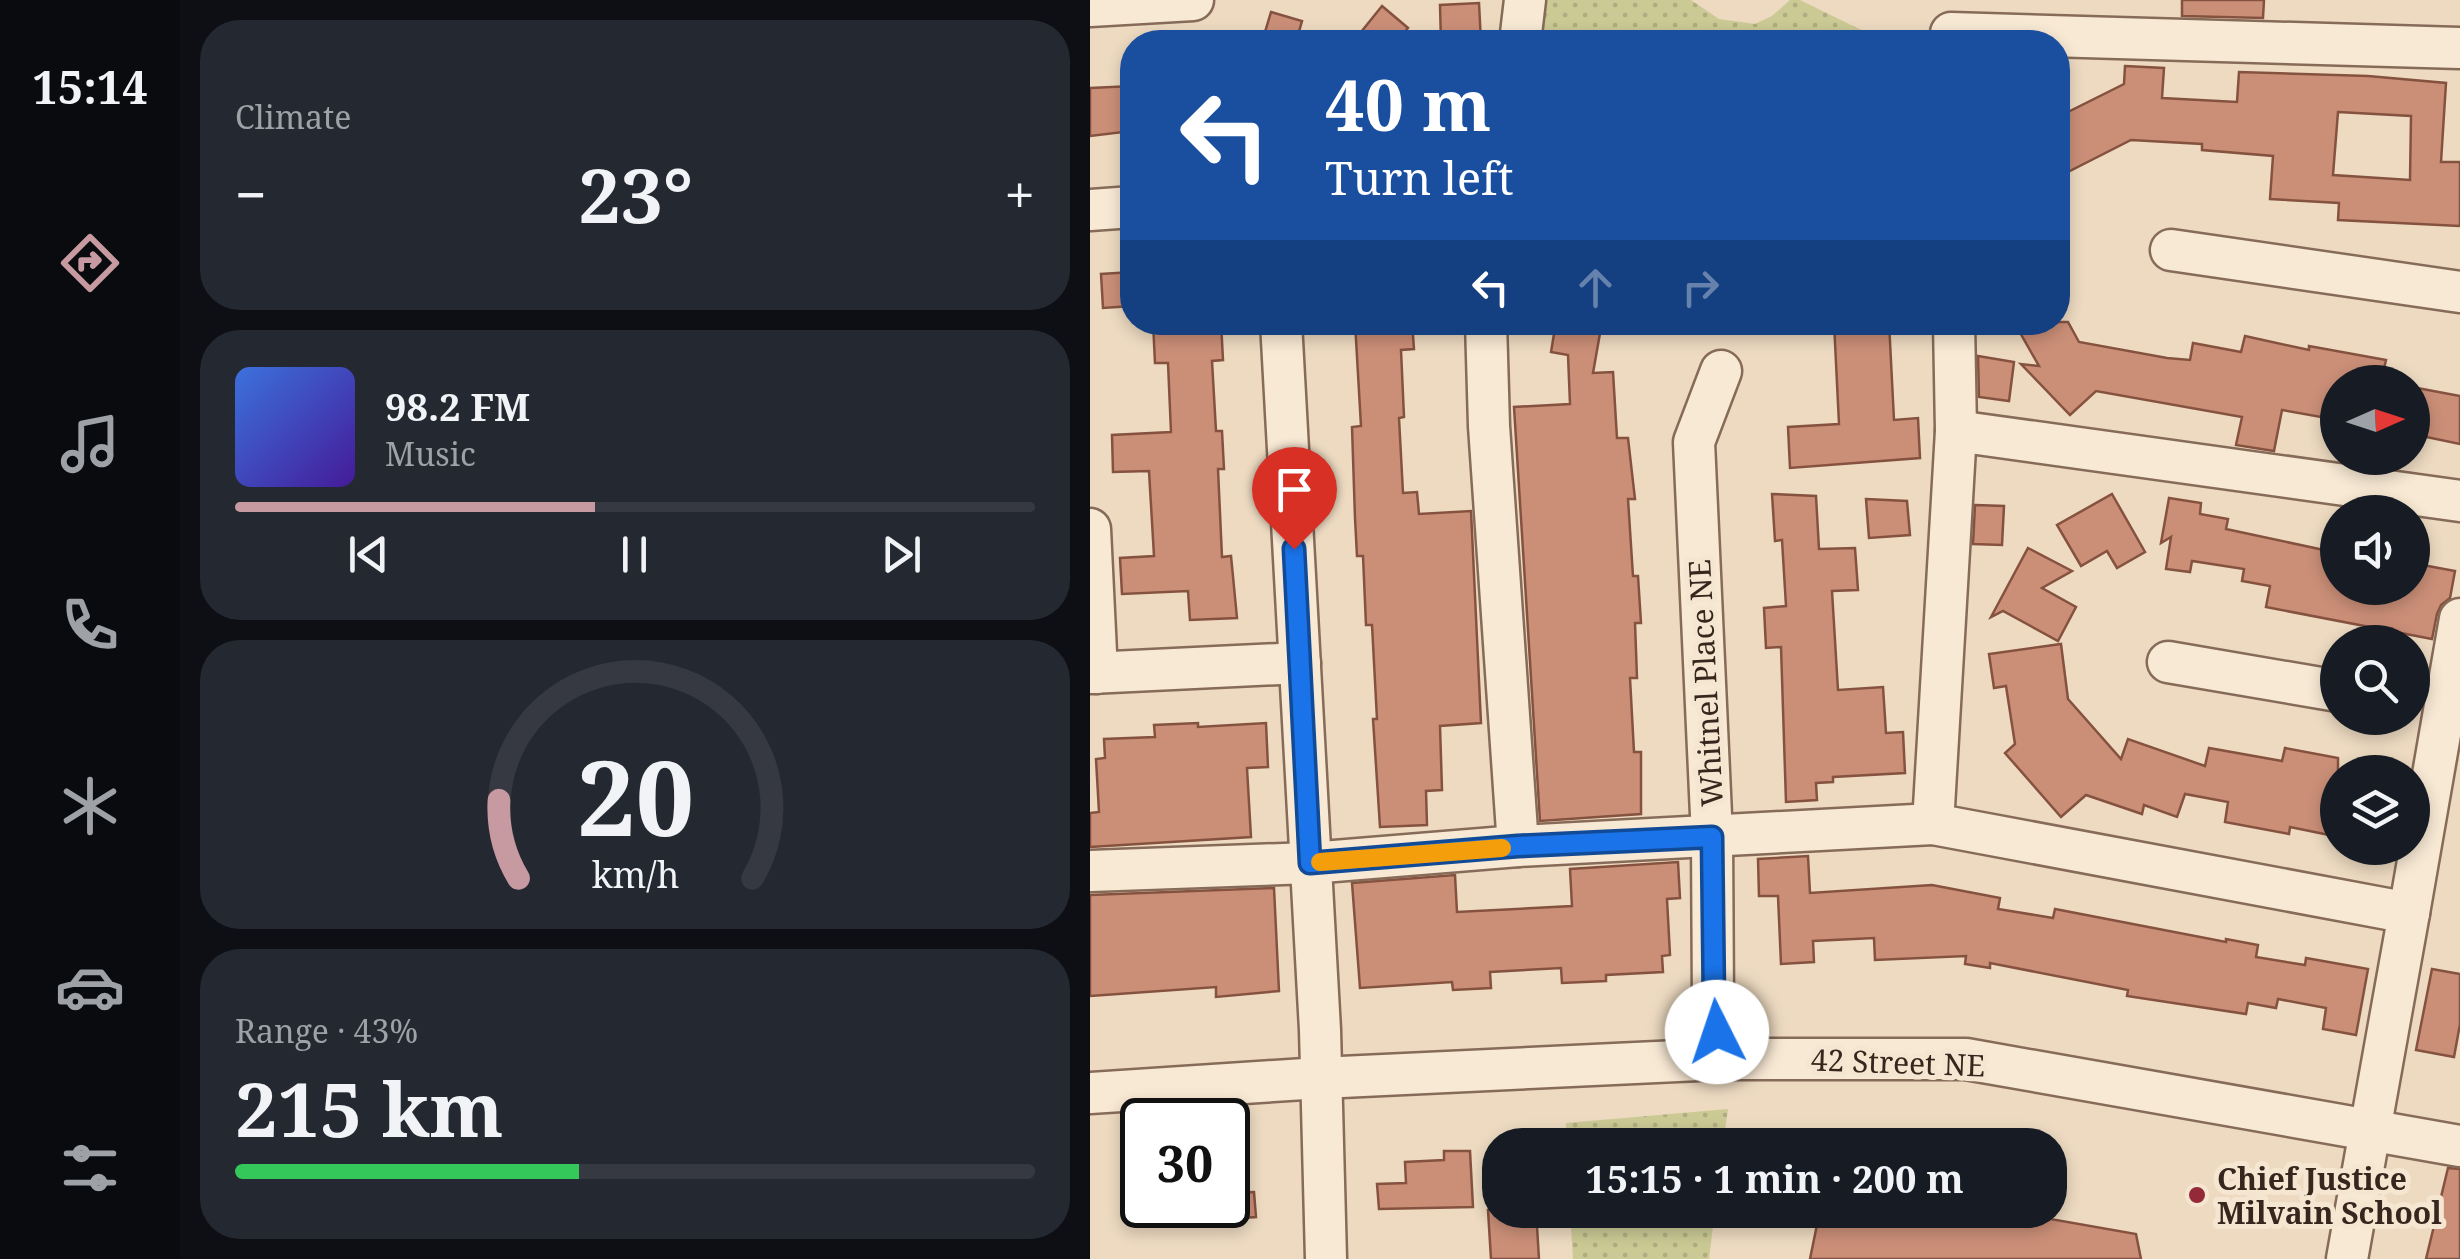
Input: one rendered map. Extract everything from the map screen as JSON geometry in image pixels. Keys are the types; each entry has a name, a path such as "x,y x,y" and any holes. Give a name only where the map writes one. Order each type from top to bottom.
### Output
{"street":[{"path":"1090,6 1193,0"},
{"path":"1522,30 1526,0"},
{"path":"1950,25 2061,30"},
{"path":"2070,30 2460,48"},
{"path":"1090,210 1120,208"},
{"path":"2170,250 2460,292"},
{"path":"1283,335 1326,1259"},
{"path":"1486,335 1489,426 1518,846"},
{"path":"1932,824 1956,431 1954,335"},
{"name":"Whitnel Place NE","path":"1720,1059 1714,1005 1712,837 1694,442 1721,371"},
{"path":"1956,431 2460,501"},
{"path":"1090,529 1093,673 1300,662"},
{"path":"2347,1259 2409,913 2439,709 2460,619"},
{"path":"2168,662 2320,688"},
{"path":"1090,871 1310,863 1518,846 1932,824 2409,913"},
{"name":"42 Street NE","path":"1090,1093 1720,1059 1966,1059 2460,1146"}],"shaded area":[{"path":"1540,0 1691,0 1719,19 1755,24 1772,16 1790,0 1800,0 1861,30 1537,30"},
{"path":"1728,1109 1725,1128 1566,1128 1566,1123"},
{"path":"1571,1228 1713,1228 1709,1259 1573,1259"}],"building":[{"path":"2182,0 2264,0 2263,18 2182,16"},
{"path":"1479,3 1480,30 1441,30 1440,5"},
{"path":"1382,6 1408,28 1406,30 1363,30"},
{"path":"1271,12 1302,21 1299,30 1266,30"},
{"path":"2125,66 2164,68 2162,98 2237,102 2239,72 2446,83 2441,162 2460,162 2460,226 2338,220 2339,203 2270,199 2273,156 2202,150 2202,144 2131,140 2070,171 2070,111 2124,84","holes":["2338,112 2411,116 2410,180 2333,175"]},
{"path":"1120,87 1120,132 1090,136 1090,88"},
{"path":"1120,273 1120,307 1103,308 1101,274"},
{"path":"2070,326 2079,342 2167,358 2190,360 2193,343 2241,352 2245,336 2309,350 2309,346 2386,360 2385,365 2320,365 2320,417 2282,410 2274,451 2236,445 2242,417 2096,391 2070,415 2021,364 2039,366 2021,335 2070,335"},
{"path":"1154,335 1222,335 1223,360 1212,361 1216,431 1222,431 1224,469 1218,469 1222,557 1231,556 1237,618 1190,620 1188,591 1122,594 1120,558 1154,556 1149,471 1113,472 1112,435 1171,432 1168,363 1155,363"},
{"path":"1356,335 1413,335 1414,349 1401,350 1403,493 1417,492 1419,514 1471,511 1481,723 1440,726 1442,790 1426,791 1427,825 1380,827 1372,625 1366,625 1363,556 1357,556 1355,518 1352,427 1361,426"},
{"path":"1554,335 1600,335 1593,373 1613,372 1617,438 1628,438 1635,499 1628,499 1633,576 1638,576 1641,623 1635,623 1637,678 1630,678 1634,752 1641,752 1641,814 1540,821 1514,407 1570,404 1568,355 1551,352"},
{"path":"1835,335 1890,335 1894,420 1918,418 1920,458 1790,468 1788,427 1839,424"},
{"path":"1978,356 2014,362 2009,401 1979,397"},
{"path":"2430,390 2460,396 2460,444 2430,438"},
{"path":"1772,494 1816,496 1819,549 1855,548 1858,590 1832,591 1838,690 1883,687 1886,733 1903,732 1905,773 1833,777 1833,782 1816,783 1817,800 1786,802 1781,647 1766,648 1764,608 1786,606 1782,540 1775,541"},
{"path":"2112,494 2145,552 2117,568 2107,551 2081,566 2057,525"},
{"path":"2169,498 2201,503 2200,514 2228,519 2226,529 2320,549 2320,605 2430,605 2430,566 2455,571 2450,598 2437,614 2432,639 2430,625 2359,625 2266,607 2270,586 2242,581 2244,569 2192,561 2190,572 2166,569 2171,537 2161,543"},
{"path":"1866,499 1907,501 1910,535 1869,538"},
{"path":"1975,505 2004,506 2002,545 1973,544"},
{"path":"2028,548 2072,571 2042,588 2076,607 2058,641 2003,611 1991,617"},
{"path":"2061,644 2068,699 2121,759 2128,739 2205,766 2209,748 2282,761 2285,748 2322,755 2320,833 2290,827 2289,834 2225,822 2228,802 2185,794 2177,817 2144,805 2142,814 2086,795 2061,817 2005,753 2015,744 2006,686 1994,688 1989,654"},
{"path":"1198,723 1198,727 1266,723 1268,767 1247,768 1251,837 1090,847 1090,813 1099,812 1096,759 1105,758 1104,739 1155,737 1154,725"},
{"path":"1808,856 1810,893 1932,885 2000,898 1998,909 2053,918 2055,909 2258,945 2256,957 2305,965 2306,958 2368,969 2356,1035 2323,1029 2326,1008 2278,999 2276,1008 2248,1003 2246,1014 2127,996 2128,990 1990,963 1990,968 1965,964 1966,956 1875,960 1874,938 1813,941 1814,962 1781,964 1778,896 1759,896 1758,859"},
{"path":"1678,862 1680,898 1667,899 1670,955 1662,956 1663,972 1606,975 1606,981 1562,983 1561,968 1490,972 1491,988 1453,990 1452,982 1360,988 1352,883 1455,875 1457,912 1572,906 1570,869"},
{"path":"1274,888 1279,991 1216,997 1216,987 1090,996 1090,895"},
{"path":"2432,969 2460,974 2460,1024 2454,1057 2416,1050"},
{"path":"1444,1151 1470,1151 1473,1207 1379,1209 1377,1184 1406,1183 1405,1162 1444,1160"},
{"path":"2448,1168 2460,1169 2460,1259 2426,1259"},
{"path":"1250,1192 1254,1192 1256,1217 1250,1217"},
{"path":"2067,1222 2136,1234 2141,1259 1810,1259 1816,1228 2067,1228"},
{"path":"1489,1228 1537,1228 1539,1259 1491,1259"}],"slow traffic":[{"path":"1320,862 1502,848"}],"place":[{"name":"Chief Justice Milvain School","path":"2197,1195"}],"route":[{"path":"1294,549 1310,863 1518,846 1712,837 1717,1032"}]}
